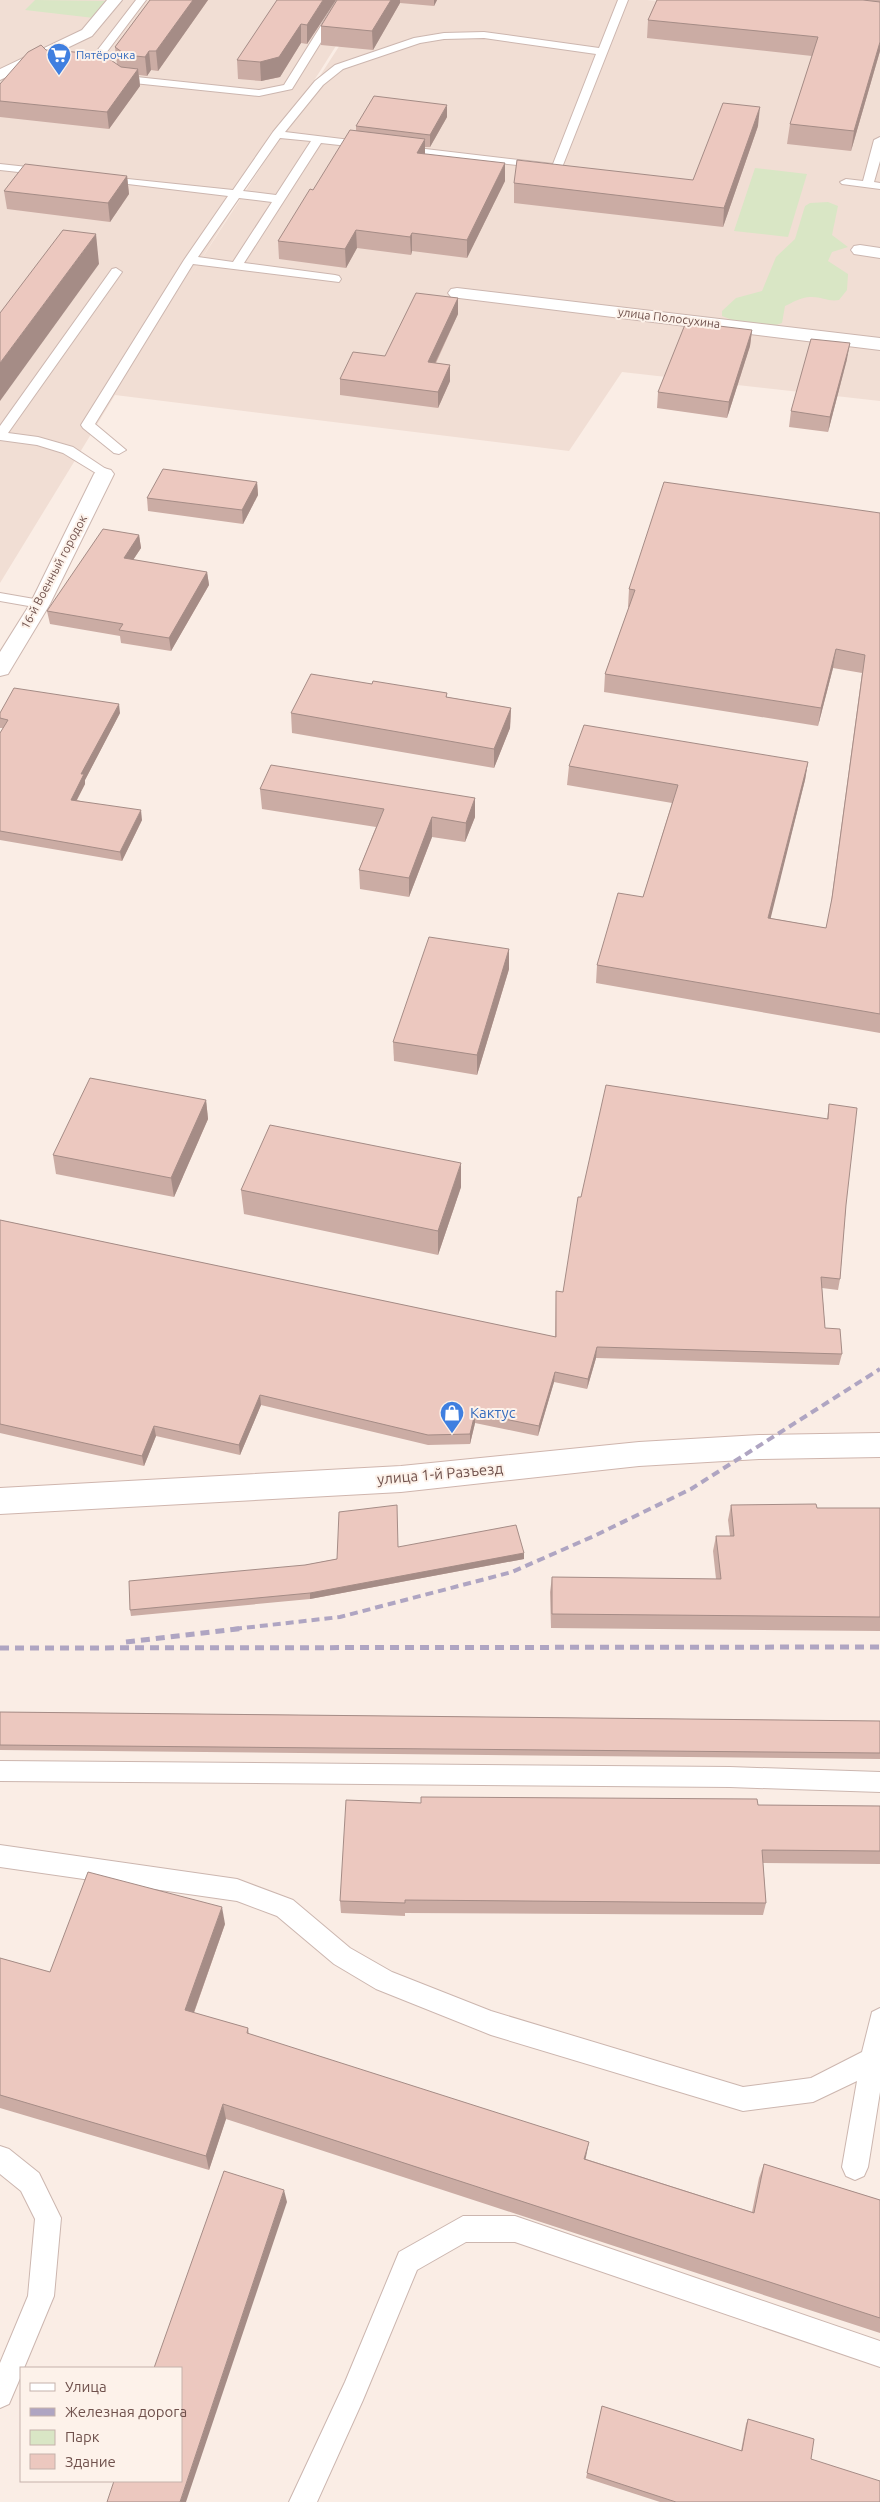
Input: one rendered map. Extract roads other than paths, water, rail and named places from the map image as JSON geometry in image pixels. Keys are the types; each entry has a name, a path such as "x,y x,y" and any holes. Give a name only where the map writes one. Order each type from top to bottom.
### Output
{"street":[{"path":"0,75 87,33 115,0"},
{"path":"860,250 880,253"},
{"name":"улица Полосухина","path":"457,293 880,344"},
{"name":"16-й Военный городок","path":"0,669 40,604 104,474"},
{"name":"улица 1-й Разъезд","path":"0,1501 83,1498 402,1479 639,1454 759,1447 880,1445"}],"lane":[{"path":"141,0 97,58 124,79 259,93 288,87 342,0"},
{"path":"277,134 557,168 623,0"},
{"path":"119,450 88,425 190,260 277,134 319,83 339,67 418,40 444,36 484,35 602,52"},
{"path":"236,266 318,139"},
{"path":"868,185 880,140"},
{"path":"0,167 57,173"},
{"path":"94,178 278,200"},
{"path":"846,182 880,186"},
{"path":"190,260 335,278"},
{"path":"104,474 68,450 38,440 0,435 116,272"},
{"path":"0,597 40,604"},
{"path":"0,1770 730,1776 880,1782"},
{"path":"0,1856 237,1890 285,1908 342,1956 384,1981 491,2023 743,2099 813,2090 877,2061"},
{"path":"855,2167 877,2061 880,2020"},
{"path":"0,2158 30,2182 48,2218 41,2296 0,2395"},
{"path":"303,2502 354,2391 408,2261 463,2229 515,2229 880,2354"}],"railway":[{"path":"234,1629 340,1617 512,1572 594,1536 691,1489 880,1369"},
{"path":"126,1642 245,1628"},
{"path":"0,1648 880,1647"}],"place":[{"name":"Пятёрочка","path":"59,76"},
{"name":"Кактус","path":"452,1434"}]}
